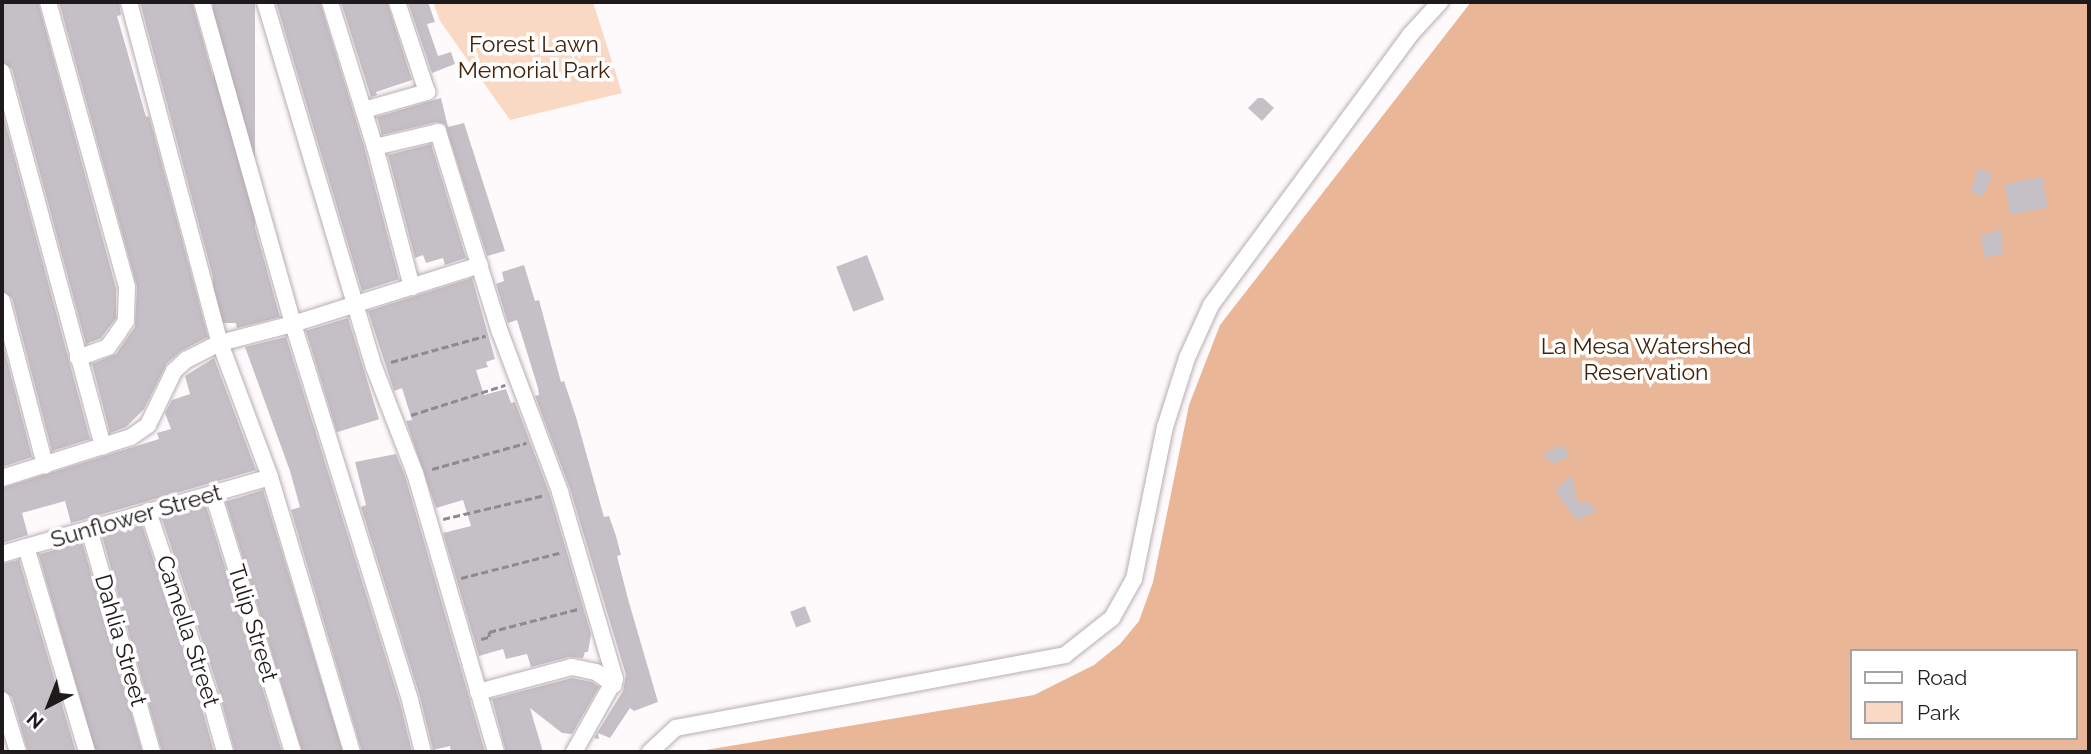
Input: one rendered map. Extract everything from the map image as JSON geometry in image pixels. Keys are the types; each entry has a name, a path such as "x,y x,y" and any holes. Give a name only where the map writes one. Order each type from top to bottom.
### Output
{"street":[{"path":"48,2 127,287 126,321 108,347 78,358"},
{"path":"129,2 220,343 270,477 352,752"},
{"path":"202,2 293,324 410,700 423,752"},
{"path":"265,2 354,305 374,367 415,473 496,752"},
{"path":"330,2 375,147 412,286"},
{"path":"363,110 427,92 397,2"},
{"path":"650,752 676,728 1065,655 1112,618 1134,579 1165,427 1187,358 1211,305 1410,35 1440,2"},
{"path":"2,72 103,447"},
{"path":"375,147 438,132 500,332 559,492 577,548 591,606 612,664 614,685 574,752"},
{"path":"2,478 131,437 148,425 174,370 220,343 293,324 480,265"},
{"path":"2,301 45,465"},
{"name":"Sunflower Street","path":"2,554 270,477"},
{"name":"Tulip Street","path":"213,494 293,752"},
{"name":"Camella Street","path":"148,511 226,752"},
{"name":"Dahlia Street","path":"89,529 152,752"},
{"path":"26,547 87,752"},
{"path":"478,692 572,667 596,672 614,685"},
{"path":"2,700 18,752"}],"path":[{"path":"374,367 500,332"},
{"path":"395,420 519,381"},
{"path":"415,473 541,439"},
{"path":"429,522 559,492"},
{"path":"448,581 577,548"},
{"path":"464,642 489,637 489,632 591,606"}],"green space":[{"name":"Forest Lawn Memorial Park","path":"433,2 593,2 622,93 510,120 440,21"},
{"name":"La Mesa Watershed Reservation","path":"1471,2 2089,2 2089,752 694,752 1034,695 1094,665 1120,644 1139,621 1153,582 1189,405 1220,325"}],"building":[{"path":"2,2 38,2 116,288 116,318 101,338 86,344 12,69 2,62"},
{"path":"59,2 119,2 121,15 117,16 146,117 149,116 208,337 181,351 167,363 144,409 126,427 110,433 92,364 116,354 135,327 137,287"},
{"path":"140,2 192,2 280,317 237,328 233,312 223,315"},
{"path":"213,2 255,2 255,323 213,323"},
{"path":"276,2 320,2 365,150 399,279 362,291"},
{"path":"341,2 387,2 412,80 376,92 377,95 371,97"},
{"path":"408,2 428,2 435,22 427,24 438,56 451,52 455,64 432,73"},
{"path":"441,98 448,127 464,123 505,251 487,256 445,124 436,122 382,135 377,117"},
{"path":"1258,98 1263,98 1274,108 1262,121 1248,108"},
{"path":"2,111 90,439 52,451 12,298 2,291"},
{"path":"431,144 466,258 445,265 443,258 426,263 423,255 415,258 388,155"},
{"path":"1978,168 1993,175 1982,197 1971,191"},
{"path":"2042,177 2048,207 2011,215 2005,184"},
{"path":"2001,229 2003,254 1984,257 1981,236"},
{"path":"867,255 884,300 853,312 836,267"},
{"path":"524,265 535,301 539,300 561,382 564,381 576,417 604,517 609,516 616,536 621,555 617,556 658,702 634,711 630,708 610,738 598,733 599,739 594,738 623,691 626,675 570,489 535,396 539,395 538,388 517,320 508,323 496,284 504,281 502,272"},
{"path":"472,278 495,359 486,362 488,367 476,370 484,395 506,389 511,403 515,402 550,495 591,634 588,652 585,652 583,658 569,657 531,667 527,654 506,659 503,649 479,656 443,533 471,526 463,500 436,508 406,421 412,420 402,388 394,391 368,311"},
{"path":"348,318 379,419 337,432 306,331"},
{"path":"286,337 400,703 412,752 362,752 291,510 300,507 290,471 245,347"},
{"path":"2,341 32,457 2,467"},
{"path":"214,358 256,470 71,523 65,501 22,513 28,535 2,543 2,488 159,439 157,433 171,429 165,413 172,400 190,394 185,376"},
{"path":"1563,445 1569,457 1552,464 1543,454"},
{"path":"396,454 405,476 485,752 451,752 450,746 433,750 420,697 361,507 366,505 355,462"},
{"path":"1571,475 1578,503 1589,502 1596,512 1582,517 1583,520 1576,519 1555,491"},
{"path":"263,490 343,751 302,752 226,501"},
{"path":"206,506 282,752 235,752 218,688 162,519"},
{"path":"142,525 198,694 214,752 162,752 102,536"},
{"path":"82,542 142,752 95,752 39,554"},
{"path":"19,560 76,752 28,752 12,697 2,690 2,564"},
{"path":"805,606 811,622 796,628 790,612"},
{"path":"572,678 592,682 599,687 572,734 562,733 530,708 543,752 506,752 492,699"}]}
